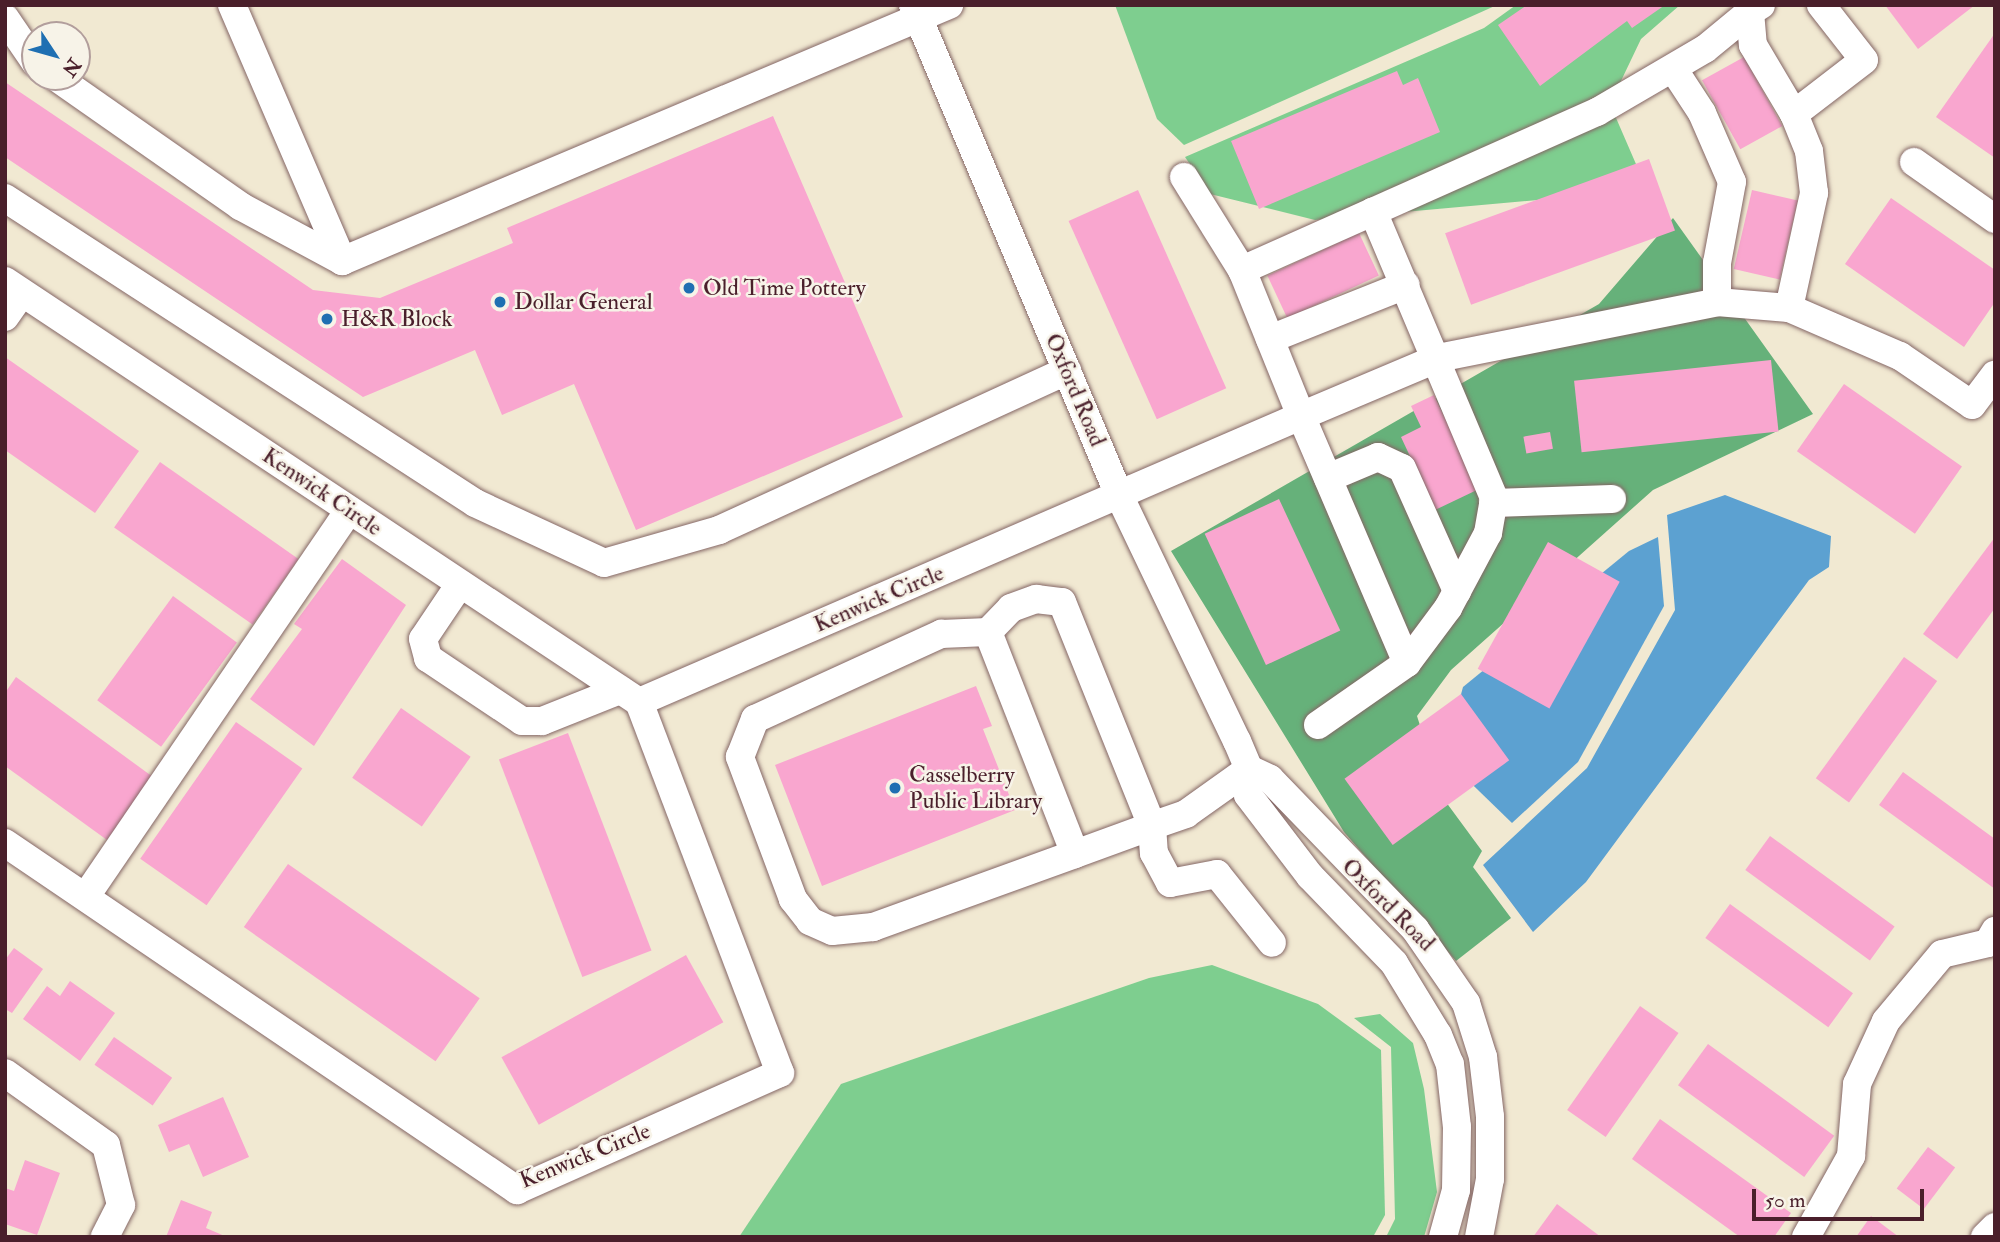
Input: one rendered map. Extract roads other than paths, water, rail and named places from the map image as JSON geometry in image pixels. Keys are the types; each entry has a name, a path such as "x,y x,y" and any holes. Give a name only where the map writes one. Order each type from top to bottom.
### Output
{"street":[{"path":"232,5 342,261"},
{"path":"342,261 915,11 949,5"},
{"path":"1794,114 1864,60 1821,5"},
{"path":"1753,8 1753,45 1794,114 1809,151 1814,193 1789,308"},
{"path":"1242,270 1597,112 1674,70 1753,8"},
{"name":"Oxford Road","path":"915,11 1119,495 1249,769 1248,795 1310,876 1394,963 1438,1035 1450,1064 1457,1127 1456,1190 1443,1237"},
{"path":"5,18 21,41"},
{"path":"1674,70 1708,125 1732,182 1717,263 1717,302"},
{"path":"76,91 240,206 342,261"},
{"path":"1914,162 1995,219"},
{"path":"1184,177 1242,270 1301,416 1407,663"},
{"path":"5,198 475,503 604,564 719,530 1067,371"},
{"path":"1318,725 1407,663 1457,591 1488,533 1493,503 1438,358 1373,211"},
{"path":"1269,339 1406,285"},
{"path":"5,317 14,287"},
{"name":"Kenwick Circle","path":"5,842 517,1190 780,1073 630,696 14,287"},
{"name":"Kenwick Circle","path":"630,696 1119,495 1438,358 1717,302 1789,308 1900,356 1972,405 1995,375"},
{"path":"1328,478 1378,457 1402,468 1457,591"},
{"path":"1493,503 1612,499"},
{"path":"86,896 349,510"},
{"path":"460,584 423,639 428,658 522,721 542,721 630,696"},
{"path":"1249,769 1186,814 1152,826 873,927 832,931 810,921 793,899 740,757 755,719 941,634 988,632 1010,608 1036,599 1062,602 1152,826 1154,853 1170,883 1217,874 1272,943"},
{"path":"988,632 1075,854"},
{"name":"Oxford Road","path":"1249,769 1269,779 1415,929 1466,1003 1483,1057 1490,1117 1490,1179 1479,1237"},
{"path":"1807,1237 1851,1156 1857,1084 1886,1021 1942,954 1987,943 1995,931"},
{"path":"5,1073 106,1145 121,1205 105,1237"},
{"path":"1985,1237 1995,1227"}],"water":[{"path":"1725,495 1831,536 1829,567 1809,580 1586,882 1533,932 1483,865 1587,768 1675,610 1667,515"},
{"path":"1658,537 1664,606 1578,762 1512,823 1444,757 1463,687 1629,551"}],"place":[{"name":"Old Time Pottery","path":"689,288"},
{"name":"Dollar General","path":"500,302"},
{"name":"H&R Block","path":"327,319"},
{"name":"Casselberry Public Library","path":"895,788"}]}
